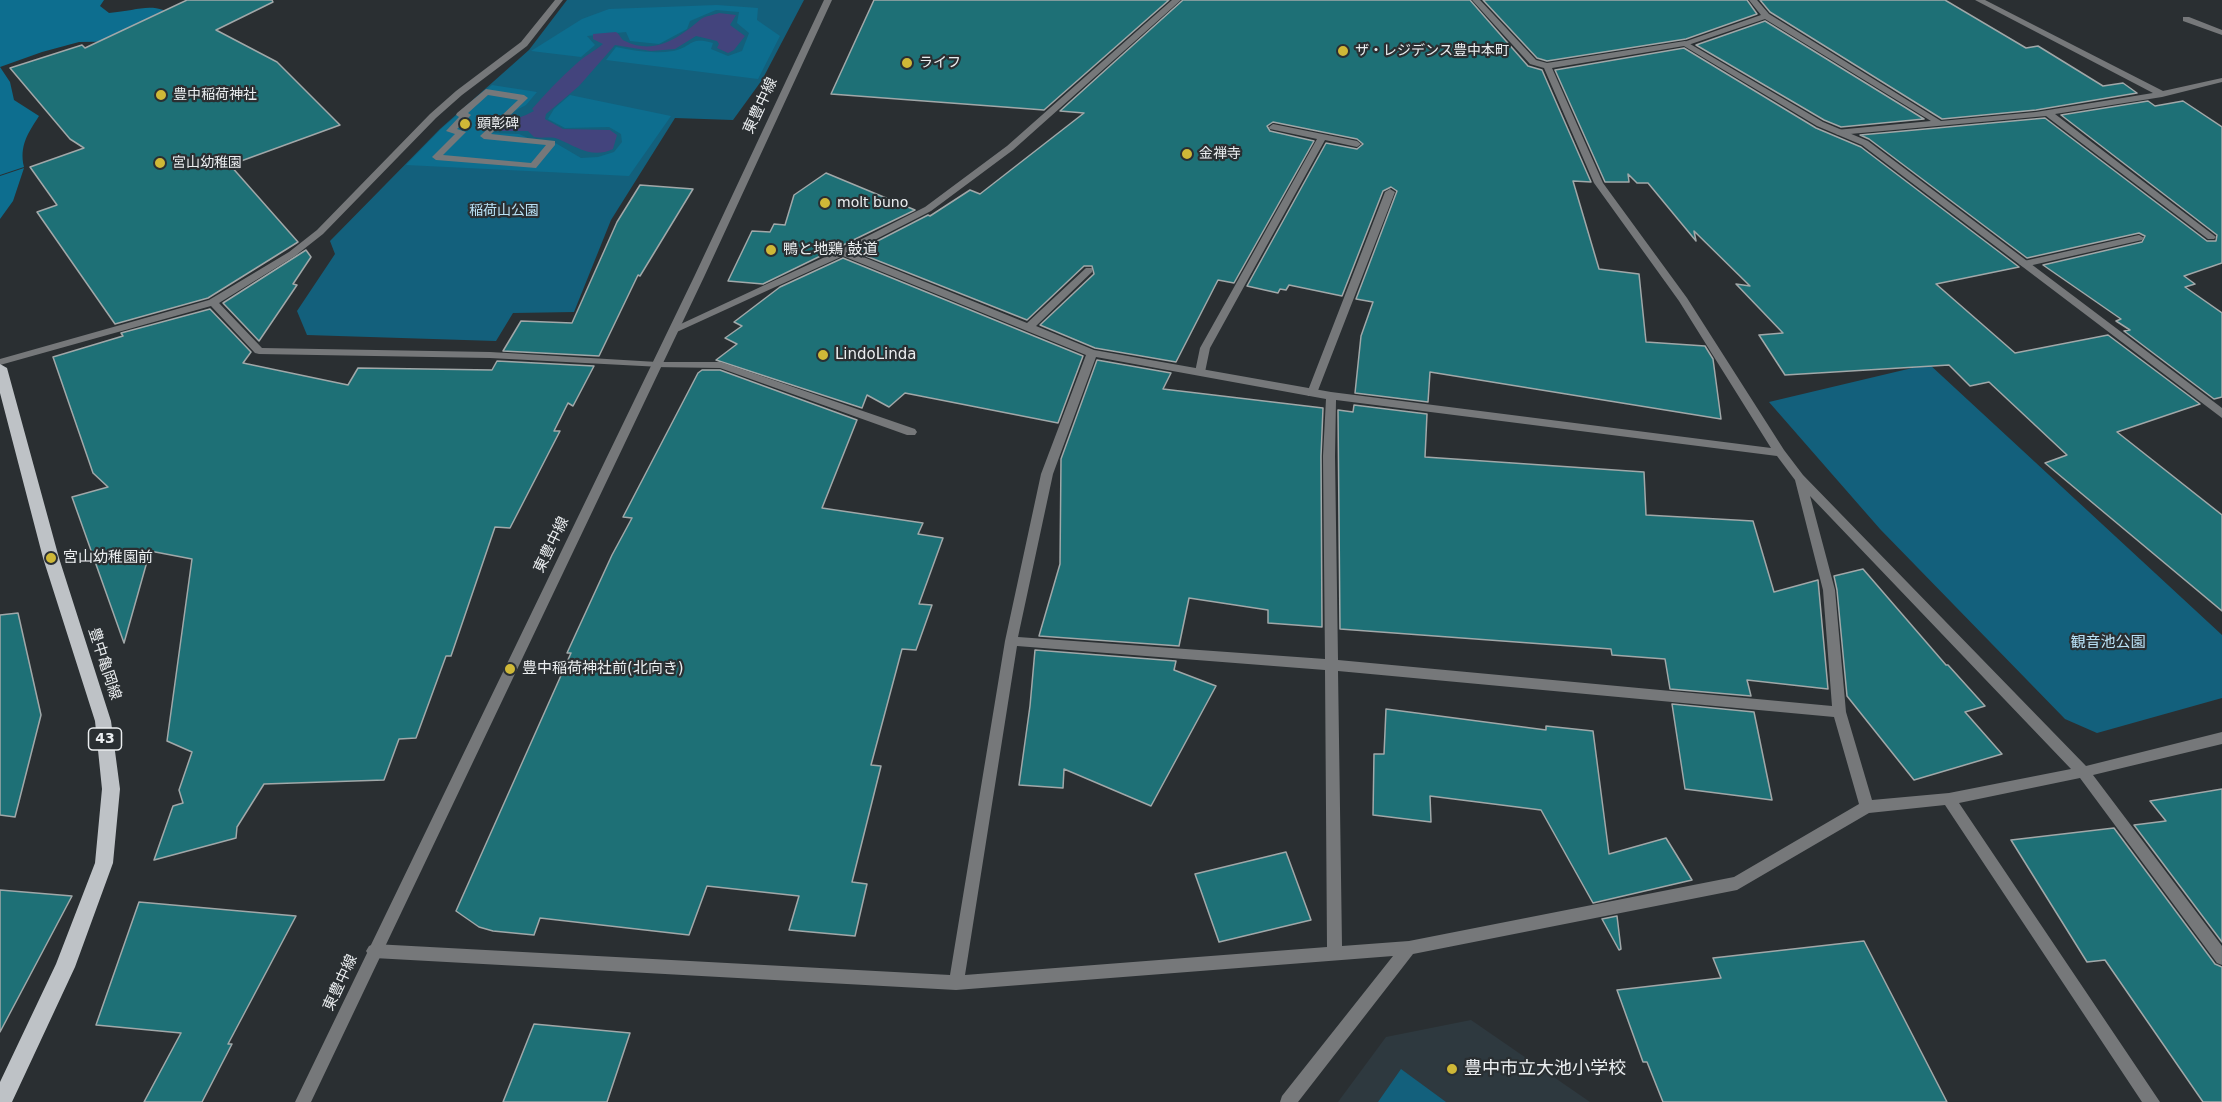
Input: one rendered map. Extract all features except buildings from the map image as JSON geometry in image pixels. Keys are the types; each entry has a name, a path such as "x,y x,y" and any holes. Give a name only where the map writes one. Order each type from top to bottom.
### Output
{"main road":[{"name":"豊中亀岡線","path":"0,368 51,558 103,721 111,789 104,863 65,967 2,1102"}],"street":[{"path":"0,362 213,302 292,254 320,232 433,116 459,93 524,44 559,0"},
{"name":"東豊中線","path":"303,1102 675,329 828,0"},
{"path":"675,329 843,252 928,209 994,162 1177,0"},
{"path":"1476,0 1533,62 1547,66 1685,43 1766,16"},
{"path":"1752,0 1766,16 1939,123"},
{"path":"1979,0 2162,94"},
{"path":"2186,19 2222,33"},
{"path":"1685,43 1820,124 1865,143 2222,414"},
{"path":"1547,66 1599,183 1683,300 1780,453 1799,478 2083,772 2222,958"},
{"path":"1839,132 2048,113 2162,94 2222,80"},
{"path":"486,92 524,98 484,136 552,143 533,166 442,158 436,157 462,132 450,130 467,115 460,115 486,92"},
{"path":"2048,113 2211,237"},
{"path":"1273,128 1357,144"},
{"path":"1200,372 1205,348 1322,138"},
{"path":"1312,393 1390,192"},
{"path":"2024,264 2139,237"},
{"path":"843,252 1092,352 1330,396 1780,453"},
{"path":"1028,328 1089,270"},
{"path":"213,302 258,351 490,355 657,365 721,365 911,432"},
{"path":"956,983 1011,641 1047,474 1092,352"},
{"path":"1330,396 1335,954"},
{"path":"1799,478 1829,590 1839,712 1867,807"},
{"path":"1011,641 1332,665 1839,712"},
{"path":"374,951 956,983 1409,948 1737,883 1867,807 1949,799 2083,772 2222,738"},
{"path":"1949,799 2152,1102"},
{"path":"1288,1102 1409,948"}],"shaded area":[{"path":"0,0 104,0 100,6 109,13 153,8 161,9 179,18 143,41 79,42 0,67"},
{"path":"717,5 758,8 757,20 780,36 758,79 606,60 616,47 644,52 666,52 679,50 699,41 713,43 711,49 728,56 742,51 749,33 737,23 739,12 716,10 690,21 687,29 659,44 630,41 626,32 587,36 595,45 581,57 531,51 582,19 609,9"},
{"path":"719,13 736,15 730,25 745,36 734,50 728,53 717,48 719,44 717,41 696,36 675,49 651,51 615,45 579,86 546,114 545,119 563,129 610,130 617,135 613,149 598,153 591,152 555,138 534,137 528,131 502,131 502,125 534,111 532,109 564,75 603,44 593,39 593,34 616,32 623,40 636,45 657,45 676,38 703,18"},
{"path":"0,67 10,82 14,100 39,116 24,146 24,167 0,175"},
{"path":"492,85 537,92 526,105 509,114 490,133 519,134 532,140 552,141 581,158 598,157 614,152 622,142 621,134 609,127 565,128 548,119 554,109 570,95 671,116 629,176 406,165 441,129"},
{"path":"24,168 13,201 0,219 0,176"},
{"name":"豊中市立大池小学校","path":"1471,1020 1590,1102 1338,1102 1386,1037"}],"green space":[{"name":"稲荷山公園","path":"567,0 804,0 762,80 733,120 675,118 611,220 574,312 513,313 496,341 307,335 297,311 335,254 330,241 440,129 529,50"},
{"name":"観音池公園","path":"1929,364 2222,635 2222,698 2097,733 2065,719 1880,529 1769,402"},
{"path":"1401,1069 1446,1102 1378,1102"}],"place":[{"name":"ザ・レジデンス豊中本町","path":"1343,51"},
{"name":"ライフ","path":"907,63"},
{"name":"豊中稲荷神社","path":"161,95"},
{"name":"顕彰碑","path":"465,124"},
{"name":"金禅寺","path":"1187,154"},
{"name":"宮山幼稚園","path":"160,163"},
{"name":"molt buno","path":"825,203"},
{"name":"鴨と地鶏 鼓道","path":"771,250"},
{"name":"LindoLinda","path":"823,355"},
{"name":"宮山幼稚園前","path":"51,558"},
{"name":"豊中稲荷神社前(北向き)","path":"510,669"},
{"name":"豊中市立大池小学校","path":"1452,1069"}]}
